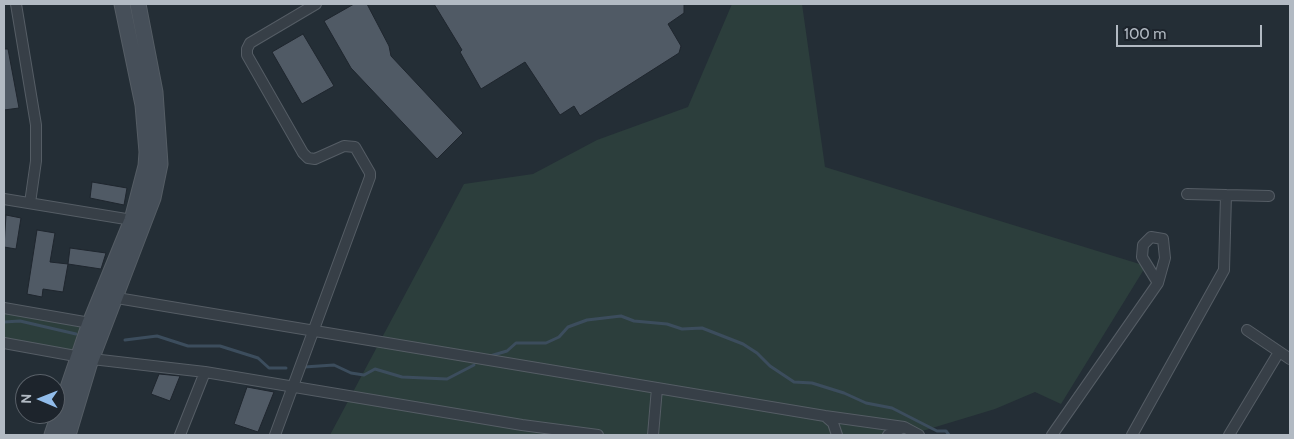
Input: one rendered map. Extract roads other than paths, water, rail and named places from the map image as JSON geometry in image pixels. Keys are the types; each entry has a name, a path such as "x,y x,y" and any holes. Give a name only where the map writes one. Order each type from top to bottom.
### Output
{"main road":[{"path":"68,435 85,358 90,323 153,165 147,152 143,105 122,4"},
{"path":"52,435 85,358 116,298 153,198 155,92 138,4"}],"street":[{"path":"16,4 36,125 36,161 30,203"},
{"path":"274,435 370,173 355,147 344,146 315,159 308,158 303,153 247,55 250,42 316,4"},
{"path":"1187,194 1269,196"},
{"path":"1132,435 1224,270 1226,195"},
{"path":"4,199 132,220"},
{"path":"1052,435 1158,283"},
{"path":"116,298 825,416 904,427 919,435"},
{"path":"4,308 90,323"},
{"path":"1247,330 1290,359"},
{"path":"4,343 85,358 205,372 522,425 598,435"},
{"path":"1229,435 1279,352"},
{"path":"180,435 205,372"},
{"path":"653,435 657,388"},
{"path":"825,416 833,422 837,435"},
{"path":"888,435 904,427"}],"waterway":[{"path":"490,356 507,351 516,343 546,343 559,337 568,327 587,320 621,316 634,321 667,324 682,329 702,328 743,344 757,353 770,366 794,382 812,383 844,393 866,403 892,408 937,431 946,431 949,435"},
{"path":"4,322 20,321 76,334"},
{"path":"125,340 157,336 188,346 220,346 258,358 269,368 286,368"},
{"path":"304,367 334,365 351,373 364,375 375,369 402,377 447,379 474,365"}]}
